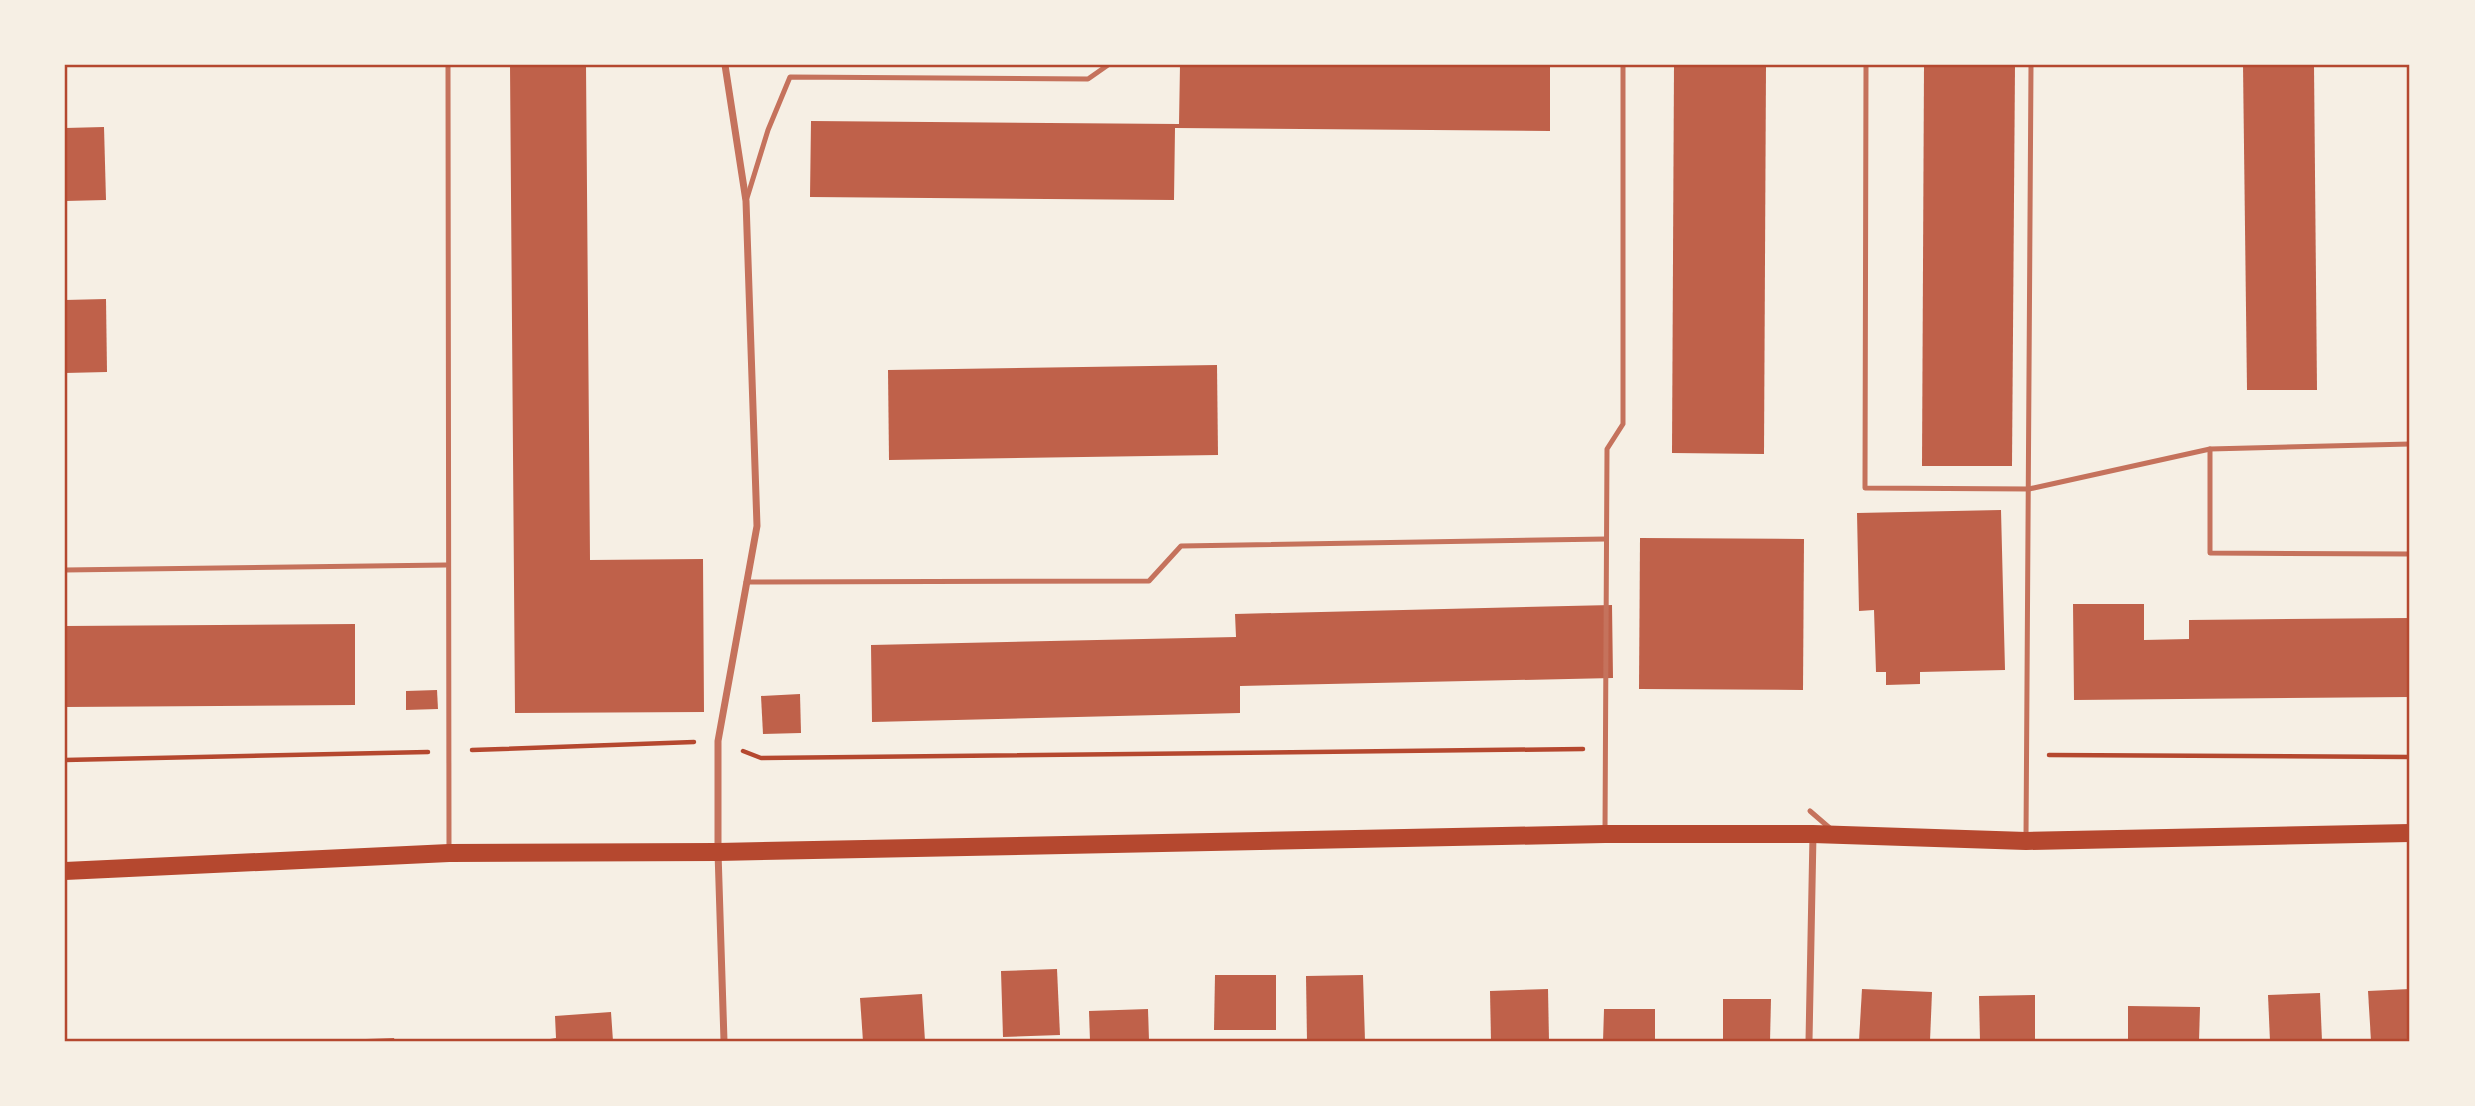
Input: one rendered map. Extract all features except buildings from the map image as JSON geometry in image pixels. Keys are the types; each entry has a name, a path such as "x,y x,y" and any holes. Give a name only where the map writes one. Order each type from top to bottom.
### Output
{"main road":[{"path":"65,871 449,853 718,852 1605,834 1812,834 2026,841 2410,833"}],"street":[{"path":"724,1041 718,852 718,741 757,526 746,201 725,65"},
{"path":"1810,1041 1812,834"}],"lane":[{"path":"448,65 446,565 449,853"},
{"path":"746,201 768,130 790,78 1088,79 1108,65"},
{"path":"1605,834 1607,449 1623,424 1623,65"},
{"path":"1866,65 1865,488 2029,489 2210,449 2410,444"},
{"path":"2026,841 2031,65"},
{"path":"2210,449 2210,553 2410,554"},
{"path":"746,582 1149,581 1181,546 1606,539"},
{"path":"65,570 446,565"},
{"path":"1810,811 1837,835"}],"path":[{"path":"65,760 450,751 718,741 761,758 1606,748"},
{"path":"2027,755 2410,757"}]}
